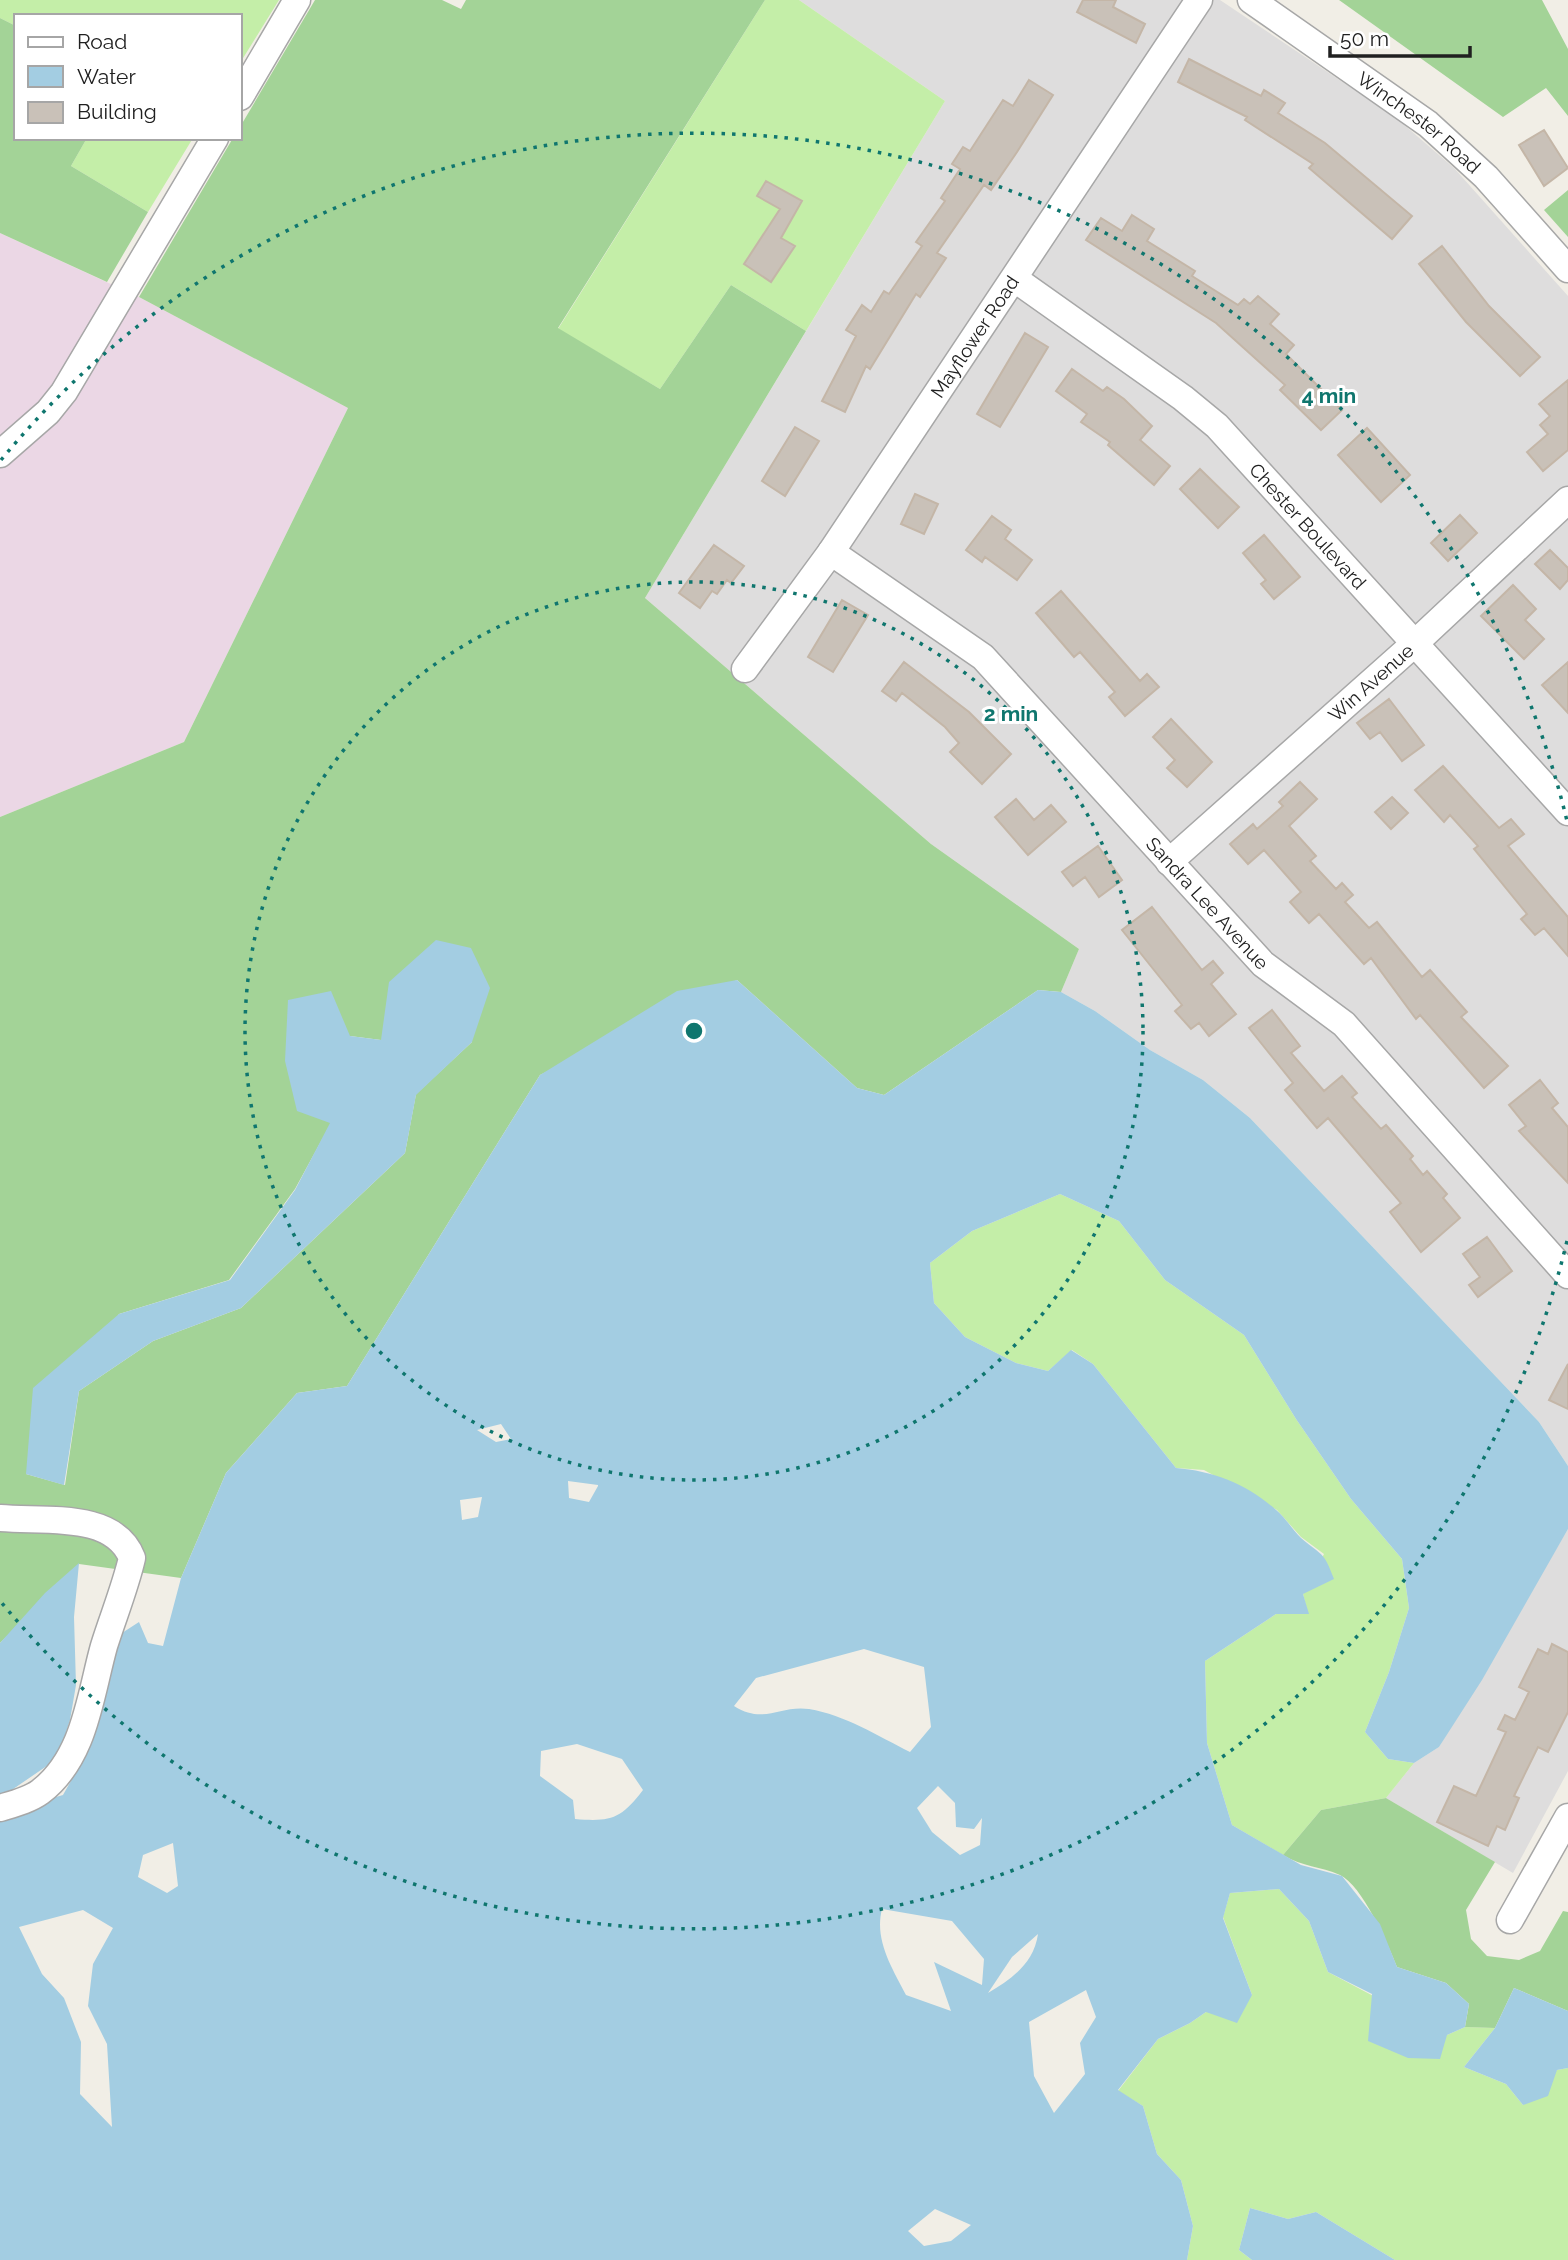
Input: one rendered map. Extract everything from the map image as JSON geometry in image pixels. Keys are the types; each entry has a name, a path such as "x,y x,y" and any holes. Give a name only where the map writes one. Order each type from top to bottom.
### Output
{"street":[{"path":"242,94 297,0"},
{"name":"Mayflower Road","path":"745,669 831,552 1199,0"},
{"name":"Winchester Road","path":"1251,0 1428,124 1486,177 1568,269"},
{"path":"0,454 48,412 64,392 214,140"},
{"name":"Chester Boulevard","path":"1015,279 1183,398 1217,426 1413,645 1568,812"},
{"name":"Win Avenue","path":"1169,862 1413,645 1568,500"},
{"name":"Sandra Lee Avenue","path":"831,552 983,657 1263,964 1344,1024 1568,1275"},
{"path":"0,1518 80,1522 105,1528 127,1544 132,1558 104,1646 89,1713 74,1749 39,1794 0,1808"},
{"path":"1510,1920 1568,1817"}],"shaded area":[{"path":"799,0 1220,0 1395,117 1454,168 1568,296 1568,1466 1539,1422 1250,1118 1203,1080 1150,1050 1095,1011 1061,992 1079,949 931,844 645,598 945,101"},
{"path":"0,233 139,297 348,408 184,742 0,817"},
{"path":"1568,1529 1568,1771 1513,1873 1386,1798 1414,1763 1439,1747"}],"green space":[{"path":"0,0 279,0 242,60 242,14 14,14 14,25 0,18"},
{"path":"315,0 442,0 461,9 466,0 765,0 558,328 660,389 731,285 806,331 645,598 931,844 1079,949 1061,992 1038,990 884,1095 857,1088 737,980 540,1075 347,1386 297,1393 226,1473 181,1578 79,1564 0,1643 0,817 184,742 348,408 139,297 232,140 242,140 242,124","holes":["350,1036 381,1040 472,1042 416,1094 405,1153 241,1308 153,1341 79,1391 65,1485 26,1474 119,1314 229,1280 295,1189 331,1123"]},
{"path":"765,0 799,0 945,101 806,331 731,285 660,389 558,329"},
{"path":"1339,0 1542,0 1568,49 1568,116 1546,88 1503,117"},
{"path":"0,18 14,25 14,140 86,140 71,166 148,212 107,282 0,233"},
{"path":"86,140 192,140 148,212 71,166"},
{"path":"1568,190 1568,237 1544,210"},
{"path":"1060,1194 1119,1221 1165,1280 1244,1335 1296,1419 1351,1499 1402,1559 1409,1608 1389,1672 1365,1732 1388,1759 1414,1763 1386,1798 1321,1810 1283,1855 1232,1825 1207,1743 1205,1661 1276,1614 1308,1614 1303,1594 1324,1554 1301,1537 1277,1510 1204,1470 1176,1468 1093,1364 1072,1350 1048,1371 1016,1363 965,1337 934,1303 930,1263 972,1231"},
{"path":"1386,1798 1495,1862 1466,1910 1471,1939 1487,1956 1519,1960 1540,1951 1563,1911 1568,1912 1568,2011 1514,1988 1495,2028 1465,2027 1469,2004 1446,1983 1397,1967 1373,1916 1348,1881 1333,1872 1283,1855 1321,1810"},
{"path":"1279,1889 1309,1921 1328,1972 1447,2035 1465,2027 1495,2028 1464,2067 1506,2084 1523,2105 1557,2070 1568,2068 1568,2260 1395,2260 1316,2212 1288,2219 1250,2208 1239,2250 1252,2260 1187,2260 1193,2226 1181,2180 1157,2154 1143,2106 1118,2091 1158,2039 1206,2012 1252,1995 1223,1917 1230,1893"}],"water":[{"path":"436,940 471,948 490,988 472,1042 416,1095 405,1153 241,1308 153,1341 79,1391 64,1485 26,1474 33,1388 119,1314 230,1280 295,1190 330,1123 297,1111 285,1061 288,1000 331,991 350,1036 381,1040 389,982"},
{"path":"737,980 857,1088 884,1095 1038,990 1061,992 1095,1011 1150,1050 1203,1080 1250,1118 1539,1422 1568,1466 1568,1529 1482,1680 1439,1747 1414,1763 1388,1759 1365,1732 1389,1672 1409,1608 1402,1559 1351,1499 1296,1419 1244,1335 1165,1280 1119,1221 1060,1194 972,1231 930,1263 934,1303 965,1337 1016,1363 1048,1371 1071,1350 1093,1364 1176,1468 1229,1480 1253,1492 1279,1512 1301,1538 1325,1558 1334,1579 1303,1594 1309,1614 1276,1614 1205,1661 1207,1743 1232,1825 1301,1865 1342,1876 1380,1924 1397,1967 1446,1983 1469,2004 1465,2027 1447,2035 1440,2059 1408,2058 1368,2041 1372,1994 1328,1972 1309,1921 1279,1889 1230,1893 1223,1918 1252,1995 1237,2023 1206,2012 1158,2039 1118,2090 1143,2106 1157,2154 1181,2180 1193,2226 1187,2260 0,2260 0,1813 63,1795 86,1754 122,1633 139,1622 148,1643 163,1646 181,1578 226,1473 297,1393 347,1386 540,1075 677,991","holes":["501,1424 511,1439 496,1442 477,1430","568,1481 598,1485 589,1502 569,1498","482,1497 478,1517 462,1520 460,1500","864,1649 924,1667 931,1727 910,1752 861,1727 822,1712 798,1709 754,1714 734,1706 756,1678","577,1744 622,1759 643,1790 621,1813 607,1819 575,1819 573,1800 540,1776 541,1751","938,1786 955,1803 956,1827 974,1829 982,1818 980,1845 960,1855 932,1832 917,1808","173,1843 178,1886 167,1893 138,1877 143,1855","882,1909 952,1921 984,1959 982,1985 934,1962 951,2011 906,1995 882,1943","83,1910 113,1928 93,1964 88,2006 107,2044 112,2127 80,2094 81,2042 64,1998 42,1974 19,1927","1038,1934 1027,1962 988,1993 1012,1957","1086,1990 1096,2017 1080,2043 1085,2074 1054,2113 1034,2076 1029,2022","935,2209 971,2225 951,2241 924,2246 908,2231"]},
{"path":"79,1563 74,1617 76,1685 70,1720 57,1759 0,1798 0,1643 45,1593"},
{"path":"1514,1988 1568,2011 1568,2068 1557,2070 1548,2096 1523,2105 1506,2084 1464,2067 1495,2028"},
{"path":"1250,2208 1288,2219 1316,2212 1395,2260 1252,2260 1239,2250"}],"building":[{"path":"1083,0 1116,0 1113,7 1145,24 1136,43 1077,12"},
{"path":"1189,59 1261,96 1264,90 1285,103 1278,113 1325,143 1412,216 1392,239 1309,168 1313,164 1245,120 1247,117 1178,82"},
{"path":"1029,80 1053,95 1017,152 991,190 984,185 937,253 946,258 920,297 916,294 870,369 866,366 845,412 822,401 856,336 846,330 862,305 871,312 884,291 889,294 922,246 916,242 945,201 941,198 960,169 952,164 963,147 970,151 1003,100 1013,106"},
{"path":"1544,130 1568,168 1544,186 1519,145"},
{"path":"766,181 802,201 781,238 795,246 771,282 744,264 780,209 757,196"},
{"path":"1132,215 1154,229 1147,241 1195,271 1192,276 1238,305 1244,299 1250,304 1258,296 1279,314 1270,324 1294,345 1286,354 1342,410 1321,430 1280,390 1285,385 1216,323 1086,240 1101,218 1122,231"},
{"path":"1442,246 1489,306 1540,357 1520,376 1466,322 1419,264"},
{"path":"1025,333 1048,347 1000,427 977,414"},
{"path":"1072,369 1103,391 1107,387 1124,399 1152,426 1140,440 1170,466 1154,485 1108,445 1110,442 1081,422 1087,414 1056,391"},
{"path":"1568,380 1568,450 1543,471 1527,452 1548,434 1540,425 1550,416 1539,404"},
{"path":"795,427 819,441 785,496 762,481"},
{"path":"1367,428 1410,475 1381,502 1338,455"},
{"path":"1200,469 1239,507 1218,528 1180,489"},
{"path":"915,494 938,504 924,534 901,524"},
{"path":"1460,515 1477,533 1448,561 1431,543"},
{"path":"992,516 1011,530 1005,539 1032,560 1017,580 985,557 982,562 966,550"},
{"path":"1264,535 1300,577 1274,599 1261,584 1266,580 1243,553"},
{"path":"714,545 744,566 731,583 727,580 717,594 712,591 700,608 679,593"},
{"path":"1550,550 1568,568 1568,580 1560,589 1535,564"},
{"path":"1513,585 1536,609 1525,620 1544,639 1524,659 1481,616"},
{"path":"1061,591 1140,681 1147,674 1159,687 1125,716 1109,697 1115,692 1080,652 1074,657 1036,613"},
{"path":"842,600 868,615 833,672 808,657"},
{"path":"904,662 969,712 1011,754 982,784 950,752 959,743 945,727 902,693 896,701 882,691"},
{"path":"1568,662 1568,713 1542,685"},
{"path":"1389,699 1424,745 1402,761 1380,732 1370,739 1357,723"},
{"path":"1171,719 1212,762 1187,787 1167,768 1175,760 1153,737"},
{"path":"1443,766 1499,828 1511,819 1524,834 1508,846 1568,917 1568,956 1544,928 1535,935 1521,919 1527,914 1474,849 1478,846 1450,815 1444,822 1415,790"},
{"path":"1300,782 1317,799 1289,826 1316,856 1310,861 1336,889 1342,883 1353,895 1345,902 1369,928 1377,922 1422,977 1430,970 1467,1012 1461,1017 1508,1066 1484,1088 1420,1015 1416,1019 1371,958 1364,964 1319,914 1309,923 1290,902 1301,892 1264,850 1248,864 1230,844 1253,824 1257,829 1283,806 1279,802"},
{"path":"1392,797 1408,813 1391,829 1375,812"},
{"path":"1016,799 1034,820 1051,805 1066,822 1028,855 995,817"},
{"path":"1098,846 1122,880 1099,897 1085,877 1073,886 1062,872"},
{"path":"1152,907 1202,970 1213,961 1223,973 1211,984 1236,1014 1209,1036 1199,1023 1191,1029 1175,1011 1182,1005 1122,930"},
{"path":"1272,1010 1300,1046 1291,1053 1324,1091 1342,1076 1357,1093 1352,1097 1381,1129 1386,1125 1413,1156 1410,1159 1423,1175 1427,1171 1447,1194 1443,1198 1460,1218 1421,1252 1390,1212 1401,1203 1328,1118 1317,1128 1285,1090 1293,1083 1249,1028"},
{"path":"1540,1080 1558,1103 1552,1108 1568,1127 1568,1183 1519,1131 1526,1126 1509,1105"},
{"path":"1487,1237 1512,1271 1478,1297 1469,1285 1480,1277 1463,1254"},
{"path":"1568,1364 1568,1409 1549,1400"},
{"path":"1552,1644 1568,1652 1568,1712 1548,1752 1538,1747 1514,1796 1519,1798 1505,1830 1497,1826 1488,1846 1437,1822 1454,1786 1476,1796 1506,1732 1498,1729 1505,1715 1515,1720 1529,1692 1519,1687 1538,1649 1548,1654"}]}
